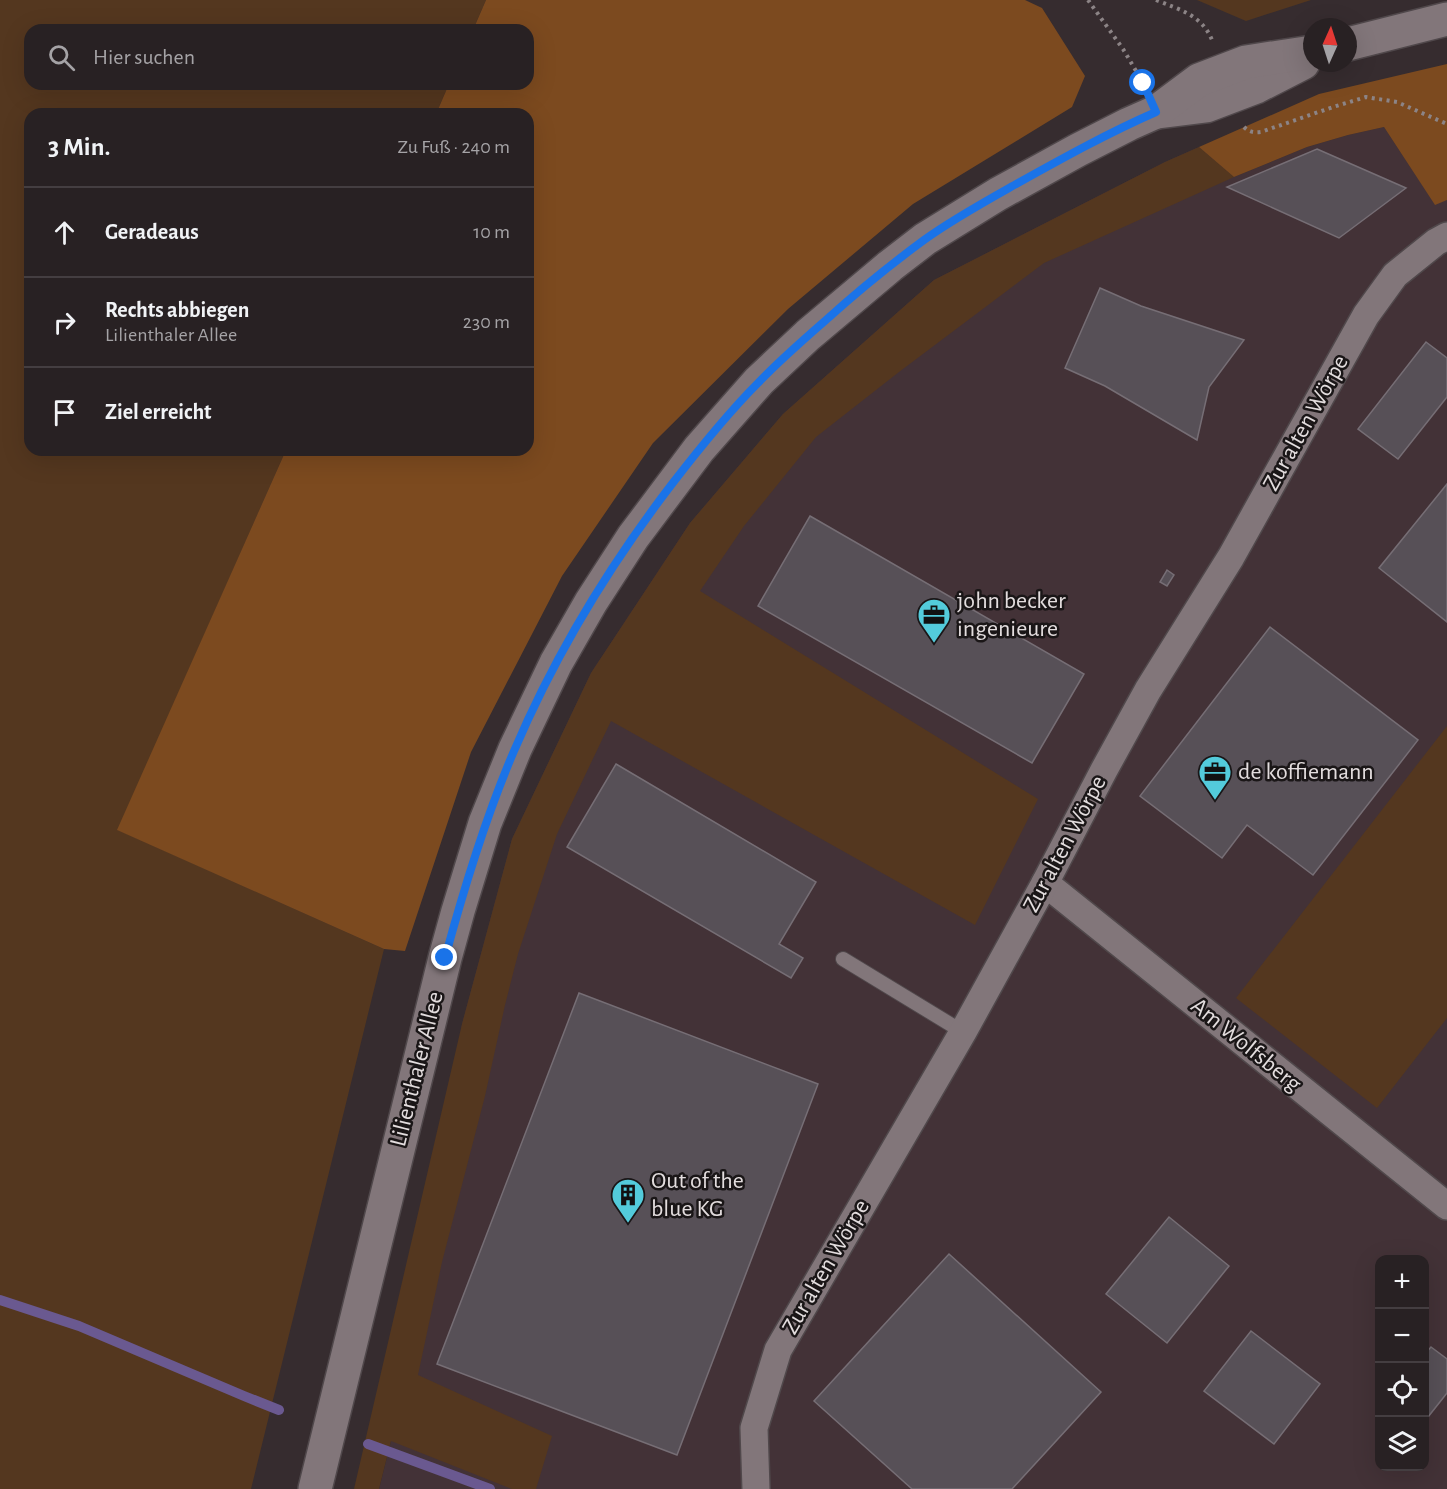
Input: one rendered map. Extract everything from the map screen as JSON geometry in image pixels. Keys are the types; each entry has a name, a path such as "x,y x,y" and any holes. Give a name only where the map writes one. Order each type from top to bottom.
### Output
{"main road":[{"path":"1357,43 1447,19"},
{"name":"Lilienthaler Allee","path":"315,1489 427,1027 485,823 515,749 556,663 591,602 633,537 705,441 759,381 849,299 925,239 998,194 1078,150 1156,112 1199,80 1246,62 1303,53"},
{"name":"Lilienthaler Allee","path":"1156,112 1206,106 1256,87 1303,64"}],"street":[{"name":"Zur alten Wörpe","path":"756,1489 754,1428 778,1350 963,1032 1148,690 1232,557 1366,315 1395,275 1436,242 1447,236"},
{"name":"Am Wolfsberg","path":"1045,883 1447,1206"}],"lane":[{"path":"843,959 963,1032"}],"path":[{"path":"1088,0 1123,49 1143,83 1156,112"},
{"path":"1156,0 1197,19 1204,25 1214,44"},
{"path":"1242,125 1255,133 1261,132 1366,97 1396,102 1447,124"}],"shaded area":[{"path":"0,0 486,0 476,24 24,24 24,90 446,90 439,108 24,108 24,456 283,456 118,830 384,949 251,1489 0,1489"},
{"path":"486,0 1025,0 1042,8 1085,76 1072,107 913,204 788,309 653,443 562,576 471,752 405,951 384,949 117,830 283,456 534,456 534,108 439,108 446,90 534,90 534,24 476,24"},
{"path":"1197,0 1311,0 1246,21"},
{"path":"1447,64 1447,200 1435,205 1384,127 1307,147 1234,177 1199,147 1319,94"},
{"path":"1384,127 1435,204 1447,200 1447,1489 379,1489 391,1441 462,1024 512,839 591,673 690,523 783,414 934,280 1165,162 1199,147 1234,177 1307,147"},
{"path":"1199,147 1234,177 1044,263 899,372 816,437 744,526 700,591 1038,799 975,925 611,721 557,834 518,954 485,1096 442,1262 418,1375 552,1436 536,1489 512,1489 391,1441 379,1489 354,1489 462,1024 512,839 591,673 690,523 783,414 934,280 1165,162"},
{"path":"1447,726 1447,1018 1377,1108 1236,998"}],"building":[{"path":"1317,149 1406,188 1339,238 1227,187"},
{"path":"1100,288 1141,306 1244,340 1209,387 1197,440 1105,386 1065,368"},
{"path":"1426,342 1447,358 1447,397 1398,459 1358,429"},
{"path":"1447,484 1447,622 1379,568"},
{"path":"810,516 1084,674 1032,763 758,606"},
{"path":"1167,570 1174,575 1167,586 1160,582"},
{"path":"1270,627 1418,740 1313,875 1247,825 1222,858 1140,796"},
{"path":"616,764 816,882 779,944 803,958 791,978 567,847"},
{"name":"Out of the blue KG","path":"579,993 818,1084 677,1455 437,1364"},
{"path":"1169,1217 1229,1266 1167,1343 1106,1294"},
{"path":"949,1254 1101,1392 1012,1489 912,1489 814,1401"},
{"path":"1251,1331 1320,1384 1274,1444 1204,1391"},
{"path":"1431,1347 1447,1359 1447,1393 1429,1416 1429,1363"}],"waterway":[{"path":"0,1300 79,1326 279,1410"},
{"path":"368,1444 490,1489"}],"place":[{"name":"john becker ingenieure","path":"934,644"},
{"name":"de koffiemann","path":"1215,801"},
{"name":"Out of the blue KG","path":"628,1224"}],"route":[{"path":"445,958 485,823 537,701 591,602 633,537 699,449 759,381 808,335 849,299 925,239 1034,174 1128,124 1156,112 1143,83"}]}
